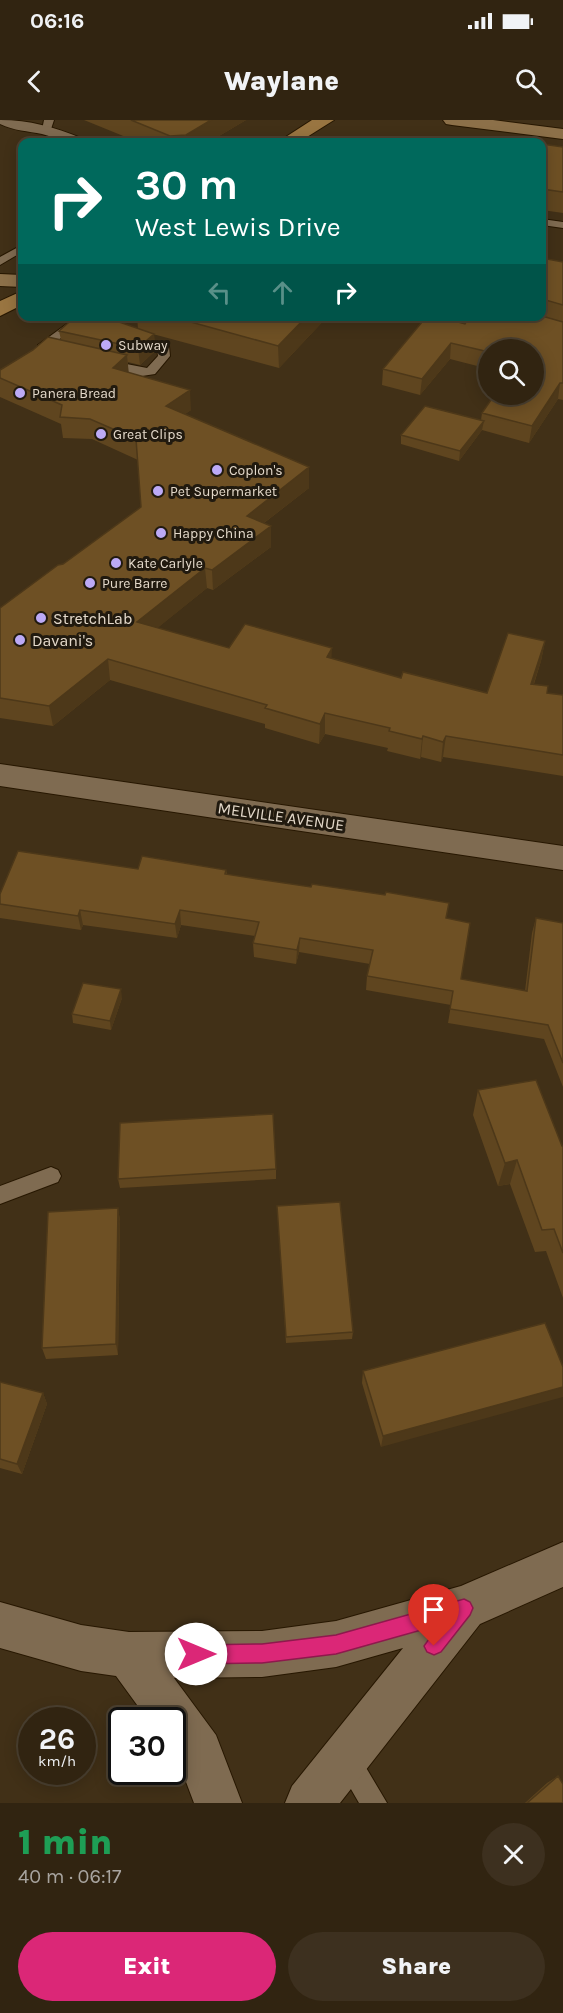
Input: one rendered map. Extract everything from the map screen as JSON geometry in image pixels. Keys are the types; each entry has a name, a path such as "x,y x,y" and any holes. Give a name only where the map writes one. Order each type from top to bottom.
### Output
{"main road":[{"path":"294,138 325,120"},
{"path":"452,120 563,134"},
{"path":"0,280 18,281"},
{"path":"0,310 18,299"}],"street":[{"path":"5,120 16,125 48,125 69,138"},
{"name":"MELVILLE AVENUE","path":"0,775 563,858"},
{"path":"0,1625 81,1648 129,1655 262,1654 336,1644 464,1608 563,1564"},
{"path":"309,1803 464,1608"},
{"path":"129,1655 199,1752 218,1803"}],"lane":[{"path":"546,223 563,225"},
{"path":"0,262 18,251"},
{"path":"62,354 50,351 44,345 78,321"},
{"path":"84,321 105,325 163,346 164,356 151,371 142,372 96,362"},
{"path":"0,1195 51,1176"},
{"path":"345,1757 374,1803"}],"building":[{"path":"131,120 211,120 186,135 170,136"},
{"path":"546,145 563,147 563,192 546,190"},
{"path":"546,259 563,262 563,305 546,300"},
{"path":"546,317 563,322 563,383 560,383 532,426 482,413 487,405 544,405 544,339 478,339 478,349 451,343 422,379 383,369 423,321 454,321 465,324 467,321 546,321"},
{"path":"70,321 116,321 154,334 138,348 59,331"},
{"path":"187,321 302,321 278,346"},
{"path":"48,337 127,355 113,368 190,390 166,406 309,467 247,516 271,526 212,570 205,568 137,622 229,648 245,624 332,648 327,657 401,678 403,672 487,693 508,633 545,641 531,684 548,686 547,693 563,695 563,755 446,736 443,742 423,736 422,739 389,731 390,728 325,713 320,724 265,708 267,705 108,659 49,706 0,698 0,608 141,507 136,439 90,419 60,417 62,405 0,378 0,370 33,350"},
{"path":"425,406 484,421 460,451 401,435"},
{"path":"18,851 138,869 142,856 226,870 225,874 311,887 312,884 385,895 386,892 449,903 446,918 470,923 461,979 527,991 536,918 563,923 563,1063 548,1025 450,1009 453,991 367,976 373,950 300,938 297,950 253,943 259,922 180,910 175,924 80,910 78,916 0,904 0,894"},
{"path":"83,983 121,989 110,1021 72,1014"},
{"path":"536,1080 563,1146 563,1253 554,1229 542,1230 517,1160 505,1163 478,1090"},
{"path":"273,1114 276,1169 118,1179 120,1123"},
{"path":"340,1202 353,1332 286,1337 277,1206"},
{"path":"118,1208 116,1344 42,1348 48,1212"},
{"path":"545,1323 563,1367 563,1387 383,1436 363,1371"},
{"path":"0,1382 43,1393 17,1464 0,1459"},
{"path":"558,1776 563,1784 563,1803 527,1803"}],"place":[{"name":"Subway","path":"106,345"},
{"name":"Panera Bread","path":"20,393"},
{"name":"Great Clips","path":"101,434"},
{"name":"Coplon's","path":"217,470"},
{"name":"Pet Supermarket","path":"158,491"},
{"name":"Happy China","path":"161,533"},
{"name":"Kate Carlyle","path":"116,563"},
{"name":"Pure Barre","path":"90,583"},
{"name":"StretchLab","path":"41,618"},
{"name":"Davani's","path":"20,640"}],"route":[{"path":"196,1654 262,1654 336,1644 464,1608 434,1646"}]}
